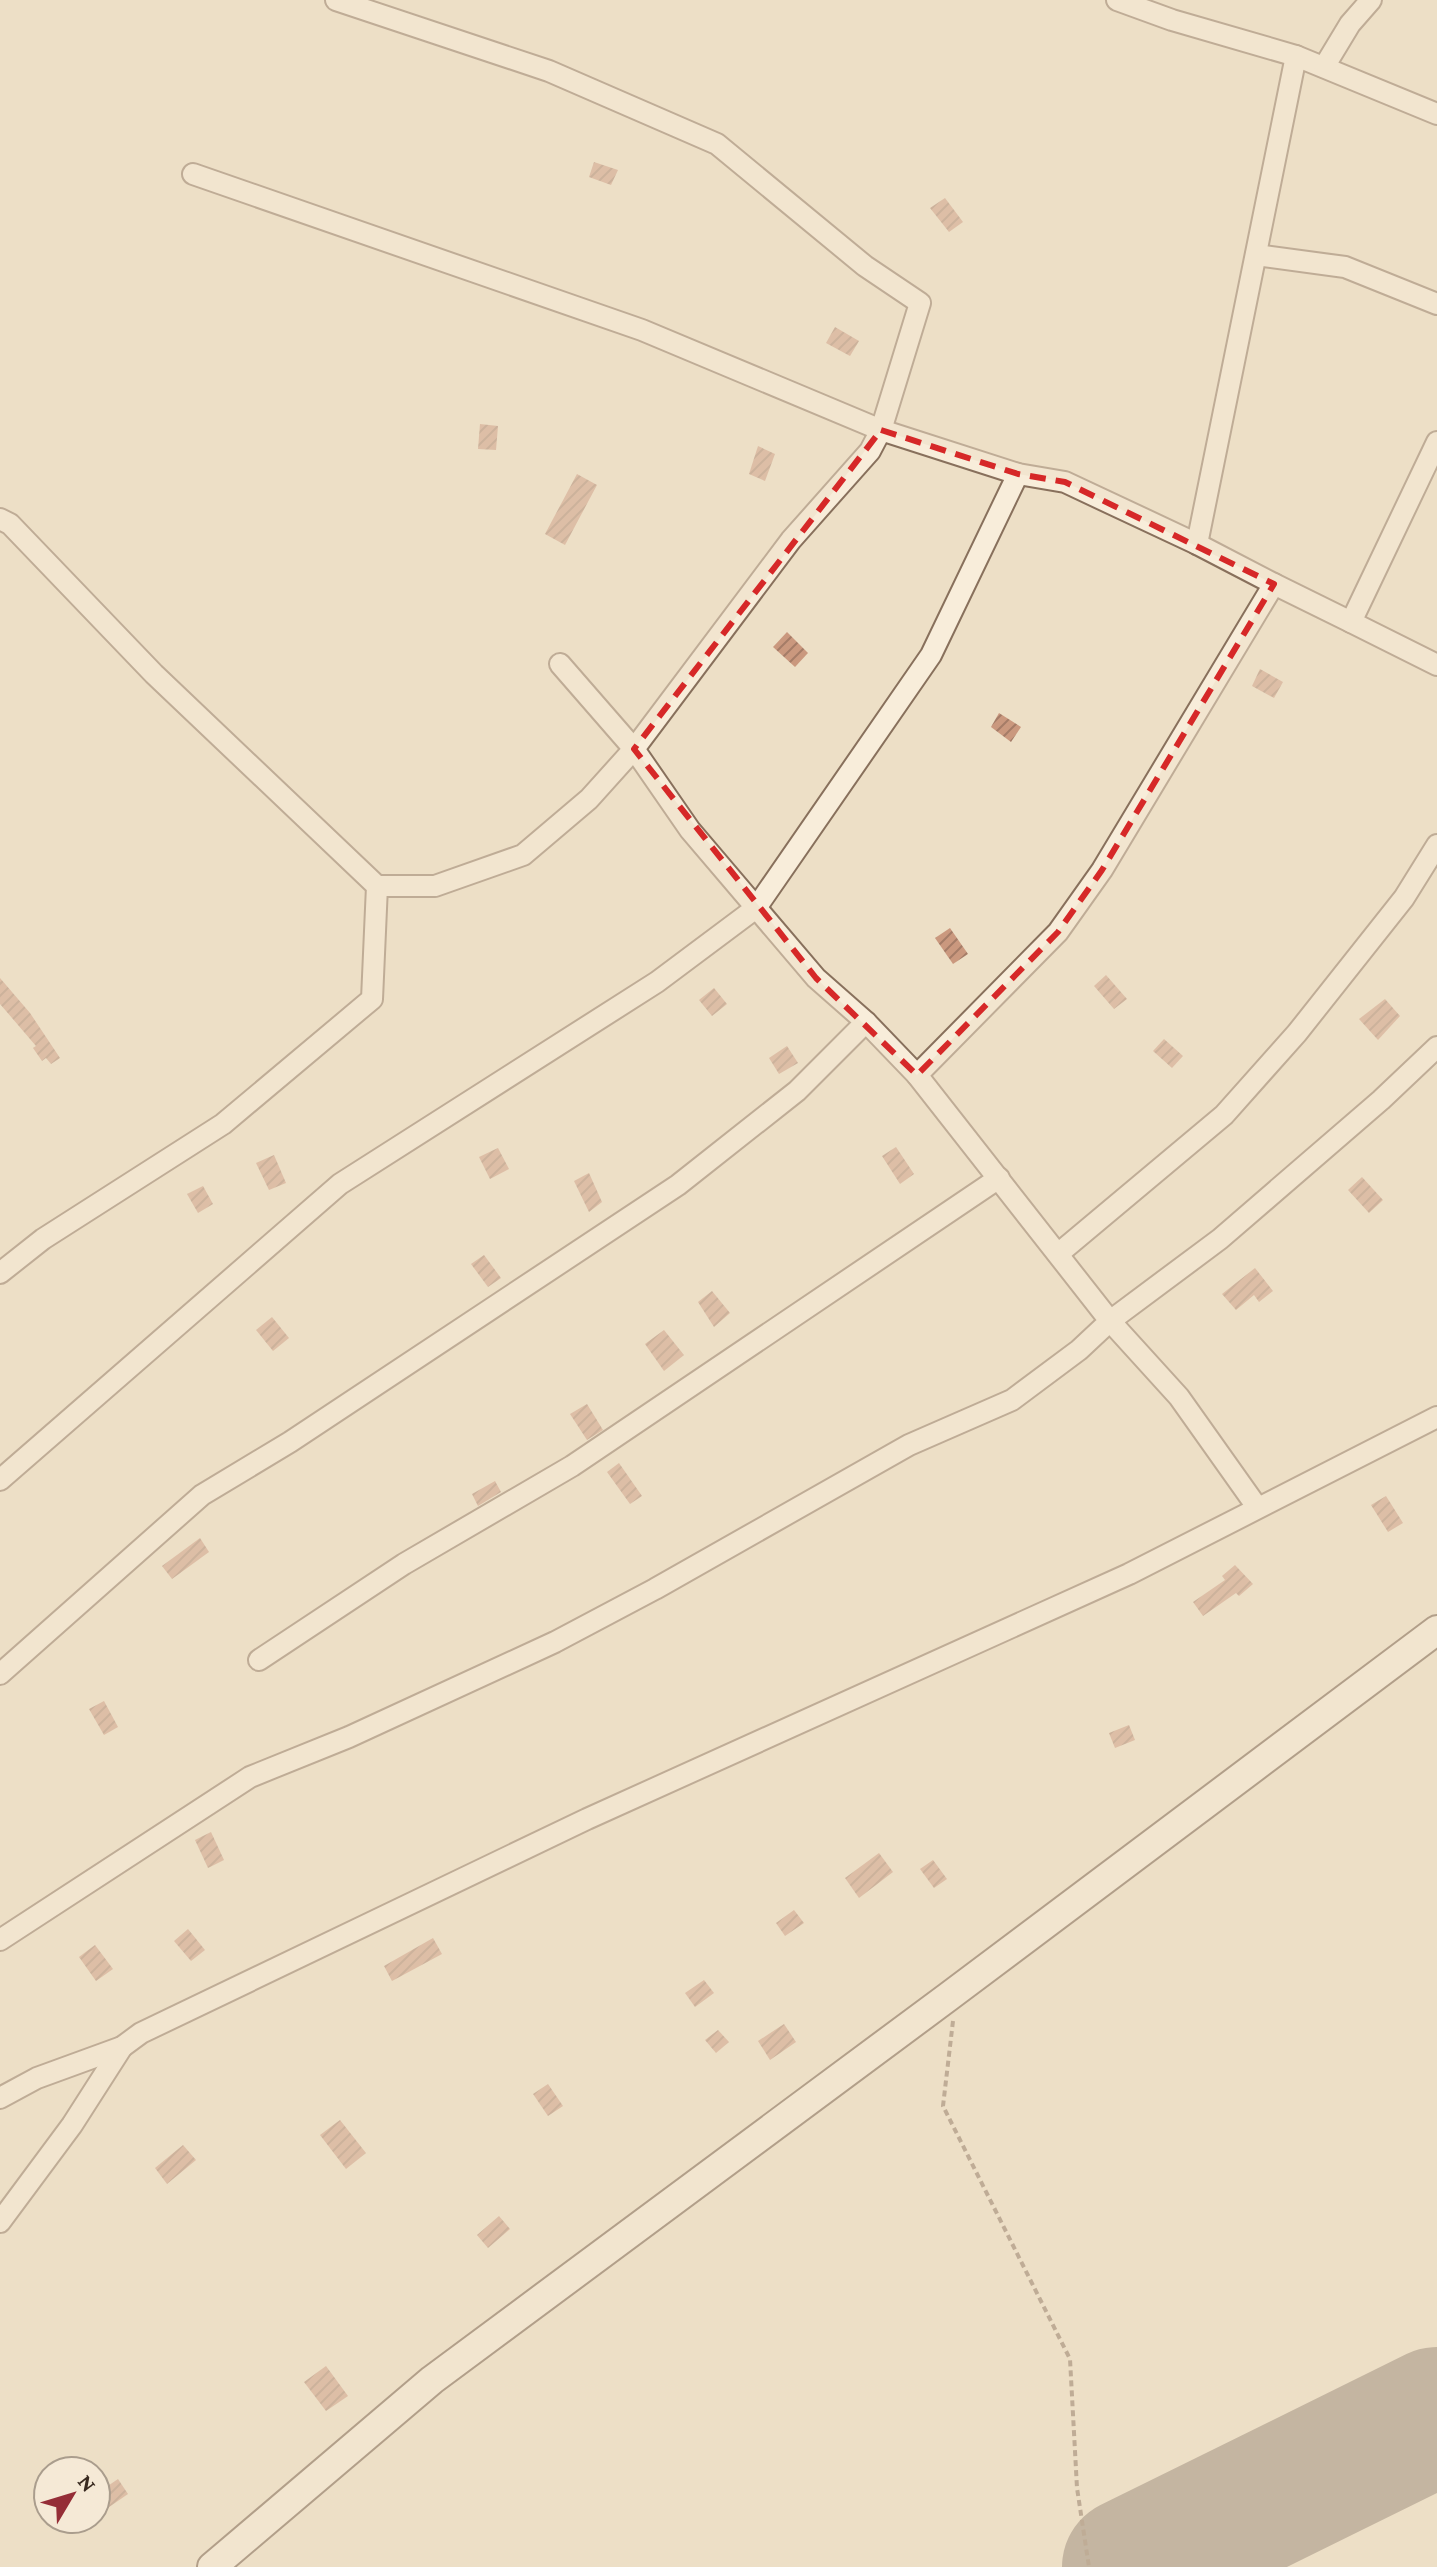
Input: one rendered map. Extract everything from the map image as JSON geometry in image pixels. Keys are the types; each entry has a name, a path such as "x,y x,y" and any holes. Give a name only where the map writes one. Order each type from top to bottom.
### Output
{"main road":[{"path":"212,2567 432,2380 1437,1630"}],"street":[{"path":"0,519 10,524 154,674 377,886 435,886 523,855 589,799 634,749 791,540 870,451 881,430 920,303 865,266 717,144 549,71 336,0"},
{"path":"1117,0 1172,20 1296,56 1437,114"},
{"path":"1324,67 1350,24 1371,0"},
{"path":"1197,544 1296,56"},
{"path":"193,174 642,330 881,430 1018,474 1065,482 1197,544 1437,665"},
{"path":"1256,255 1345,267 1437,304"},
{"path":"1351,622 1437,442"},
{"path":"0,1480 340,1184 657,982 756,908 931,655 1018,474"},
{"path":"917,1075 1058,932 1111,857 1274,584"},
{"path":"560,664 634,749 690,830 816,978 866,1022 917,1075 1110,1321 1179,1397 1257,1507"},
{"path":"1058,1254 1224,1115 1297,1033 1404,898 1437,845"},
{"path":"0,1273 43,1239 223,1124 372,999 377,886"},
{"path":"0,1674 202,1495 290,1442 678,1185 797,1091 866,1022"},
{"path":"0,1940 250,1777 349,1737 555,1642 909,1445 1012,1400 1079,1350 1110,1321 1220,1239 1381,1100 1437,1047"},
{"path":"259,1660 404,1564 572,1466 999,1178"},
{"path":"0,2098 37,2078 122,2047 141,2033 587,1819 1129,1574 1437,1417"},
{"path":"0,2222 72,2125 122,2047"}],"path":[{"path":"948,1997 953,2022 943,2106 1070,2359 1077,2488 1089,2567"}],"highlighted area":[{"path":"881,430 1018,474 1065,482 1274,584 1102,870 1058,932 917,1075 816,978 634,749"}],"building":[{"path":"594,162 618,170 611,185 589,177"},
{"path":"945,198 963,222 949,232 930,208"},
{"path":"835,327 859,341 850,356 826,343"},
{"path":"480,424 498,426 496,450 478,449"},
{"path":"758,446 775,454 765,481 749,474"},
{"path":"577,474 597,485 565,545 545,534"},
{"path":"787,632 808,653 795,667 773,647"},
{"path":"1260,669 1283,682 1274,698 1252,686"},
{"path":"999,713 1021,727 1011,742 991,727"},
{"path":"950,928 968,954 953,964 935,938"},
{"path":"1106,975 1127,999 1114,1009 1094,986"},
{"path":"0,978 30,1013 60,1058 51,1064 46,1058 42,1061 33,1048 36,1046 0,1004"},
{"path":"714,988 727,1004 712,1016 699,1000"},
{"path":"1385,999 1400,1016 1378,1040 1359,1019"},
{"path":"1164,1039 1183,1056 1172,1068 1153,1051"},
{"path":"787,1046 798,1063 779,1074 769,1058"},
{"path":"896,1147 914,1174 900,1184 882,1156"},
{"path":"498,1148 509,1169 490,1179 479,1157"},
{"path":"274,1155 286,1183 269,1190 256,1163"},
{"path":"589,1173 602,1202 589,1212 574,1181"},
{"path":"1362,1177 1383,1200 1369,1213 1348,1190"},
{"path":"203,1186 213,1204 198,1213 187,1194"},
{"path":"484,1255 501,1278 488,1287 471,1264"},
{"path":"1255,1268 1273,1291 1259,1302 1254,1295 1236,1310 1222,1294"},
{"path":"712,1291 730,1313 714,1327 698,1302"},
{"path":"272,1317 289,1338 273,1351 256,1330"},
{"path":"664,1330 684,1355 664,1371 645,1344"},
{"path":"587,1404 603,1430 587,1440 570,1414"},
{"path":"619,1463 642,1496 630,1504 607,1472"},
{"path":"495,1481 501,1492 478,1506 472,1494"},
{"path":"1386,1496 1403,1523 1388,1532 1371,1505"},
{"path":"200,1538 209,1552 172,1579 162,1566"},
{"path":"1235,1565 1253,1584 1239,1596 1236,1593 1203,1616 1193,1602 1225,1580 1222,1576"},
{"path":"104,1701 118,1727 104,1735 89,1709"},
{"path":"1129,1725 1135,1740 1115,1748 1109,1733"},
{"path":"211,1832 224,1860 208,1868 195,1840"},
{"path":"879,1853 893,1872 859,1898 845,1878"},
{"path":"933,1860 947,1879 934,1888 920,1869"},
{"path":"794,1910 804,1923 785,1936 776,1923"},
{"path":"188,1929 205,1950 191,1961 174,1941"},
{"path":"433,1938 442,1954 392,1981 384,1966"},
{"path":"95,1945 113,1969 96,1981 79,1957"},
{"path":"704,1980 714,1993 695,2007 685,1993"},
{"path":"784,2024 796,2042 770,2060 758,2041"},
{"path":"718,2030 729,2042 716,2053 705,2040"},
{"path":"548,2084 563,2106 548,2116 533,2094"},
{"path":"340,2120 366,2153 346,2169 320,2135"},
{"path":"183,2145 196,2160 167,2184 155,2168"},
{"path":"499,2216 510,2229 488,2248 477,2235"},
{"path":"326,2366 348,2396 326,2411 304,2382"},
{"path":"118,2479 128,2494 112,2505 112,2483"}],"runway":[{"path":"1131,2567 1437,2416"}]}
